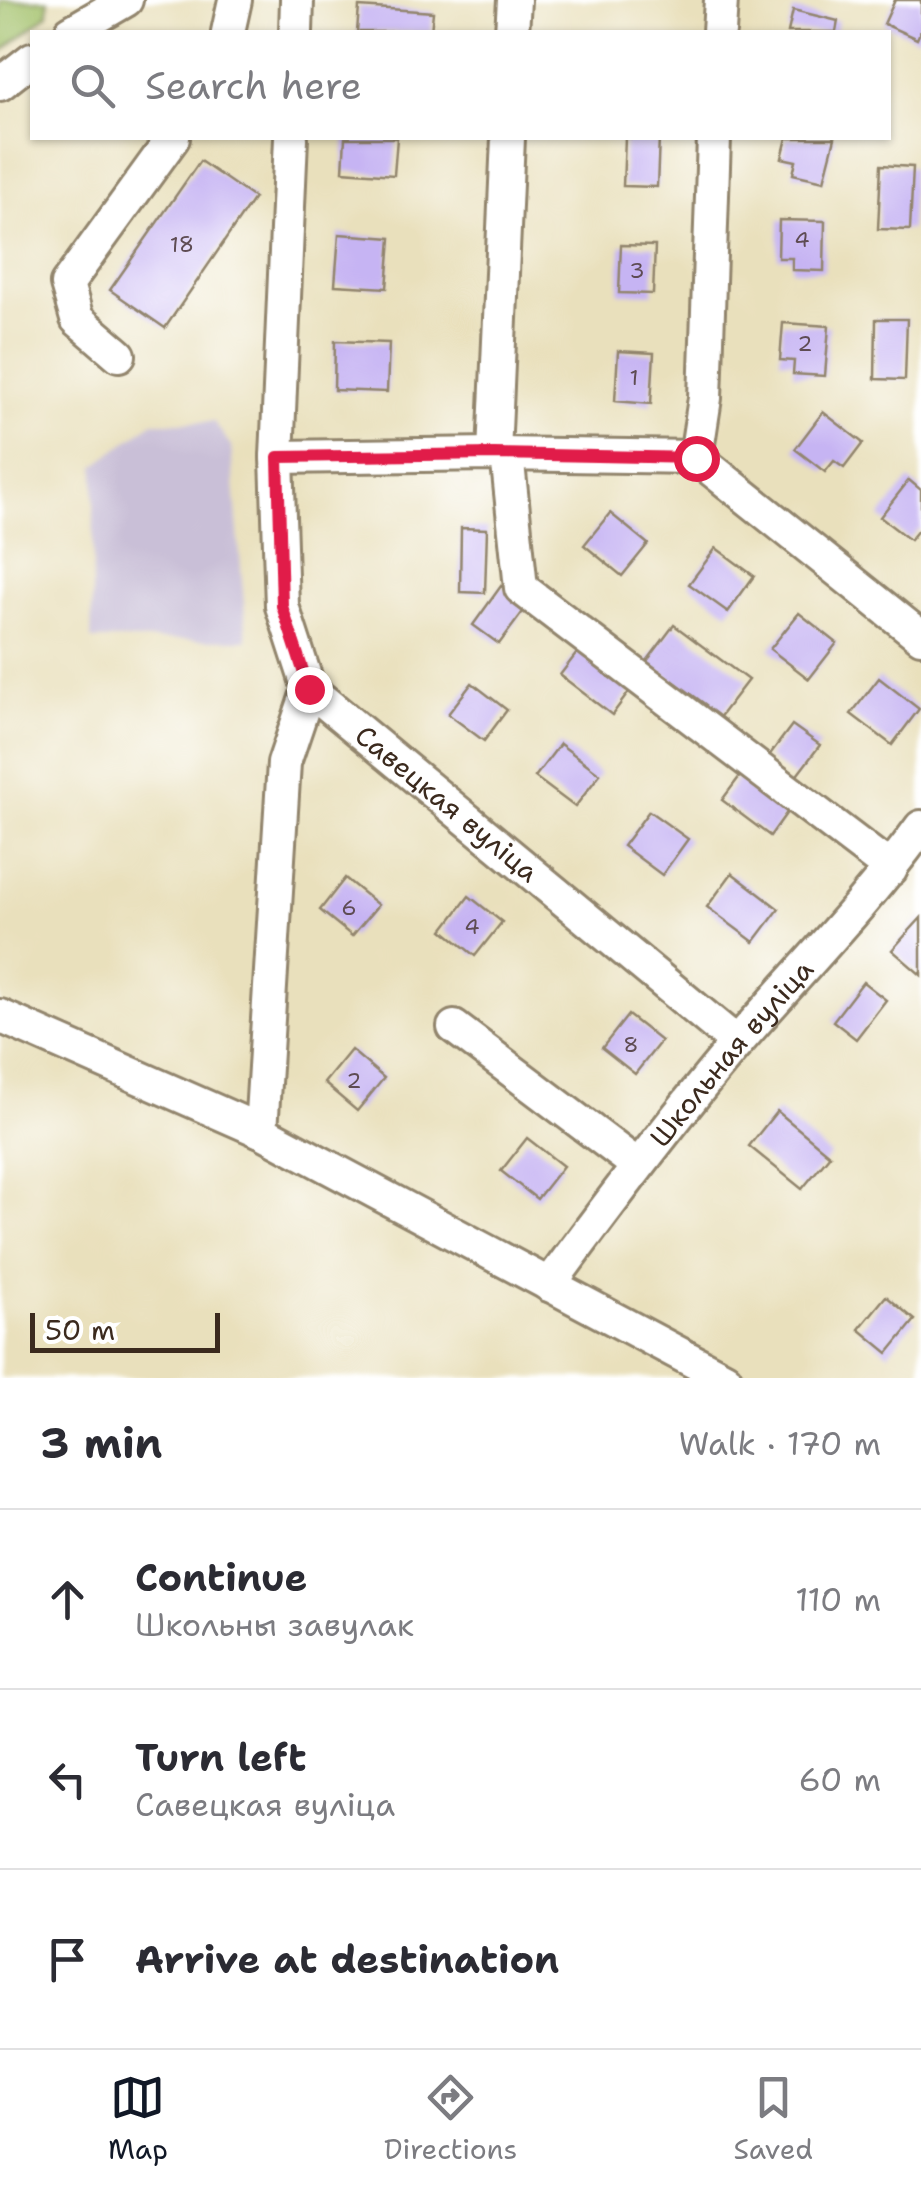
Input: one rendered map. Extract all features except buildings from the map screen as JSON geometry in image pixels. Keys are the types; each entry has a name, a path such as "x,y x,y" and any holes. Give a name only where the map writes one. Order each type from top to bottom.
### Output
{"street":[{"path":"74,30 126,0"},
{"path":"228,30 235,0"},
{"path":"296,30 298,0"},
{"path":"512,30 514,0"},
{"path":"719,30 721,0"},
{"path":"0,84 30,61"},
{"path":"118,355 77,319 67,284 172,140"},
{"path":"261,1131 284,764 309,689 282,606 278,457 292,140"},
{"path":"508,140 501,454 521,588 891,869"},
{"path":"696,458 705,398 714,140"},
{"path":"278,457 501,454 696,458 921,637"},
{"name":"Савецкая вуліца","path":"309,689 737,1043"},
{"name":"Школьная вуліца","path":"549,1285 637,1166 737,1043 891,869 921,827"},
{"path":"0,1016 261,1131 725,1378"},
{"path":"454,1027 637,1166"}],"shaded area":[{"path":"153,422 214,422 231,446 247,640 91,640 95,466"}],"green space":[{"path":"0,0 48,0 48,14 0,53"}],"route":[{"path":"309,689 282,606 278,457 494,454 696,458"}]}
